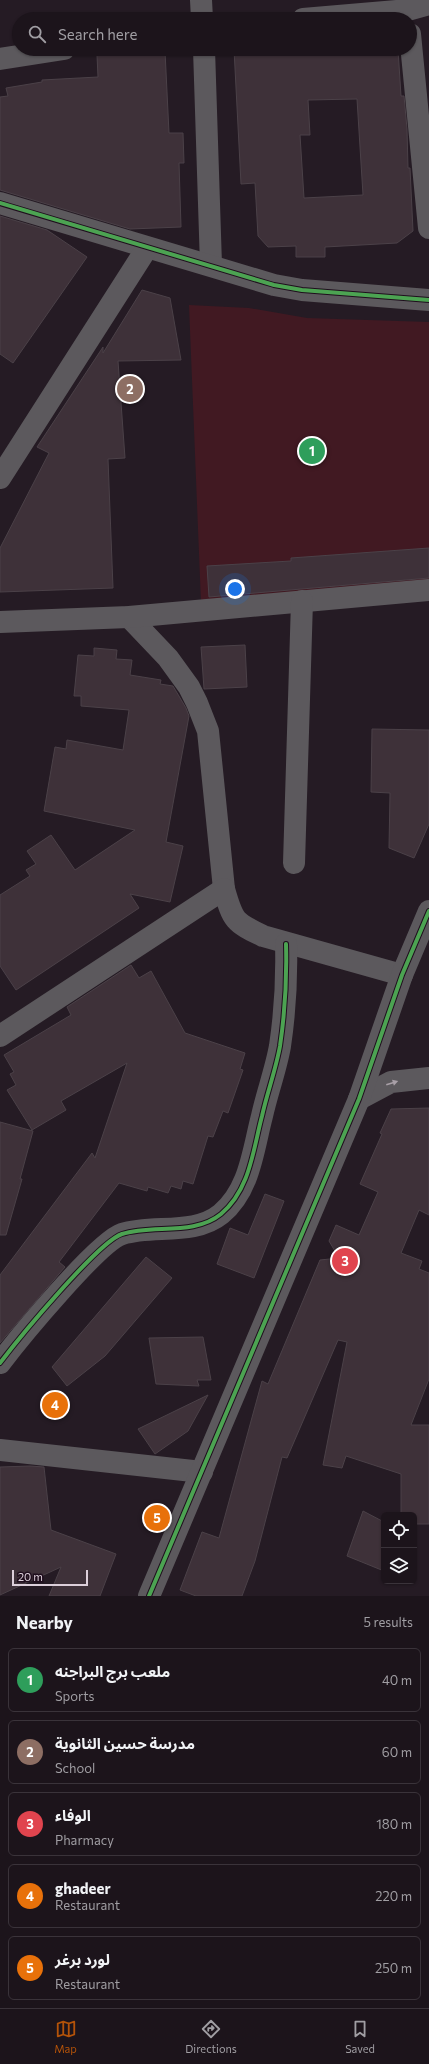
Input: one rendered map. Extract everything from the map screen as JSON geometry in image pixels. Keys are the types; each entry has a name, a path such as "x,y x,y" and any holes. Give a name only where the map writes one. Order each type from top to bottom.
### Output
{"street":[{"path":"201,0 202,12"},
{"path":"412,12 429,4"},
{"path":"0,59 19,56"},
{"path":"204,56 211,265"},
{"path":"412,56 429,228"},
{"path":"0,202 147,248 211,265 251,279 302,290 429,300"},
{"path":"0,478 147,248"},
{"path":"0,622 129,617 429,590"},
{"path":"294,863 302,602"},
{"path":"129,617 168,658 189,687 208,731 224,889 232,916 246,928 286,944 402,975"},
{"path":"0,1036 224,889"},
{"path":"149,1596 359,1099 402,975 429,911"},
{"path":"0,1363 73,1278 111,1240 134,1231 202,1224 220,1215 231,1205 246,1181 280,1047 288,984 286,944"},
{"path":"359,1099 391,1082 405,1079 429,1078"},
{"path":"0,1450 202,1472"}],"shaded area":[{"path":"189,305 249,308 307,318 429,322 429,580 201,603"}],"building":[{"path":"97,56 165,56 169,133 183,133 184,163 179,163 181,227 130,229 0,190 0,97 8,96 6,88 42,82 42,80 98,77"},
{"path":"234,56 398,56 401,96 404,96 407,129 408,168 410,168 413,231 397,243 325,247 325,257 296,257 296,246 268,247 258,236 255,183 241,184","holes":["357,99 363,195 304,198 300,135 310,135 308,100"]},
{"path":"0,216 47,230 87,257 13,363 0,354"},
{"path":"142,290 170,298 181,360 118,361 125,458 108,459 113,588 0,592 0,548 49,453 37,447 103,347 103,353"},
{"path":"429,548 429,578 209,597 207,566 291,561 291,558"},
{"path":"245,645 247,687 204,689 201,647"},
{"path":"94,648 117,650 116,659 132,660 130,675 161,680 160,684 173,686 186,708 189,716 166,842 183,846 170,902 130,894 139,908 16,990 0,966 0,895 30,876 26,870 36,864 27,851 51,835 75,870 135,830 44,811 55,747 66,749 67,740 123,750 129,710 81,706 81,696 74,696 78,655 94,656"},
{"path":"372,729 429,730 429,824 414,858 389,848 390,793 371,792"},
{"path":"131,965 139,978 151,971 185,1033 245,1053 240,1069 243,1070 228,1113 223,1111 213,1137 208,1136 193,1184 183,1181 181,1189 171,1186 168,1193 148,1187 147,1191 119,1183 59,1262 65,1267 0,1343 0,1275 92,1153 95,1158 127,1063 61,1101 66,1110 32,1130 7,1090 16,1085 10,1074 14,1072 4,1055 71,1015 67,1007"},
{"path":"429,1108 429,1215 419,1210 401,1253 422,1261 419,1269 429,1273 429,1379 411,1425 429,1425 429,1524 417,1524 417,1512 401,1512 401,1474 346,1456 342,1468 323,1465 347,1342 338,1340 287,1458 282,1457 255,1561 242,1596 196,1596 180,1590 202,1532 219,1538 262,1381 268,1384 320,1260 339,1258 329,1241 336,1225 359,1235 378,1192 360,1184 382,1134 380,1133 391,1109"},
{"path":"0,1122 33,1131 20,1179 22,1179 6,1235 0,1235"},
{"path":"265,1194 284,1201 254,1278 217,1264 230,1228 248,1235"},
{"path":"146,1257 172,1278 105,1356 67,1386 52,1367"},
{"path":"203,1337 211,1380 197,1380 199,1386 156,1384 149,1338"},
{"path":"208,1395 188,1431 155,1454 138,1429"},
{"path":"0,1467 44,1467 51,1530 116,1554 100,1596 49,1596 61,1567 0,1595"},
{"path":"363,1511 381,1520 381,1570 347,1556"}],"cycle path":[{"path":"0,203 274,285 302,290 429,300"},
{"path":"149,1596 359,1099 402,975 429,911"},
{"path":"0,1363 59,1292 95,1254 111,1241 122,1234 134,1231 198,1225 210,1221 221,1214 231,1204 249,1169 280,1046 285,995 286,944"}],"place":[{"name":"مدرسة حسين الثانوية","path":"130,389"},
{"name":"ملعب برج البراجنه","path":"312,451"},
{"name":"الوفاء","path":"345,1261"},
{"name":"ghadeer","path":"55,1405"},
{"name":"لورد برغر","path":"157,1518"}]}
